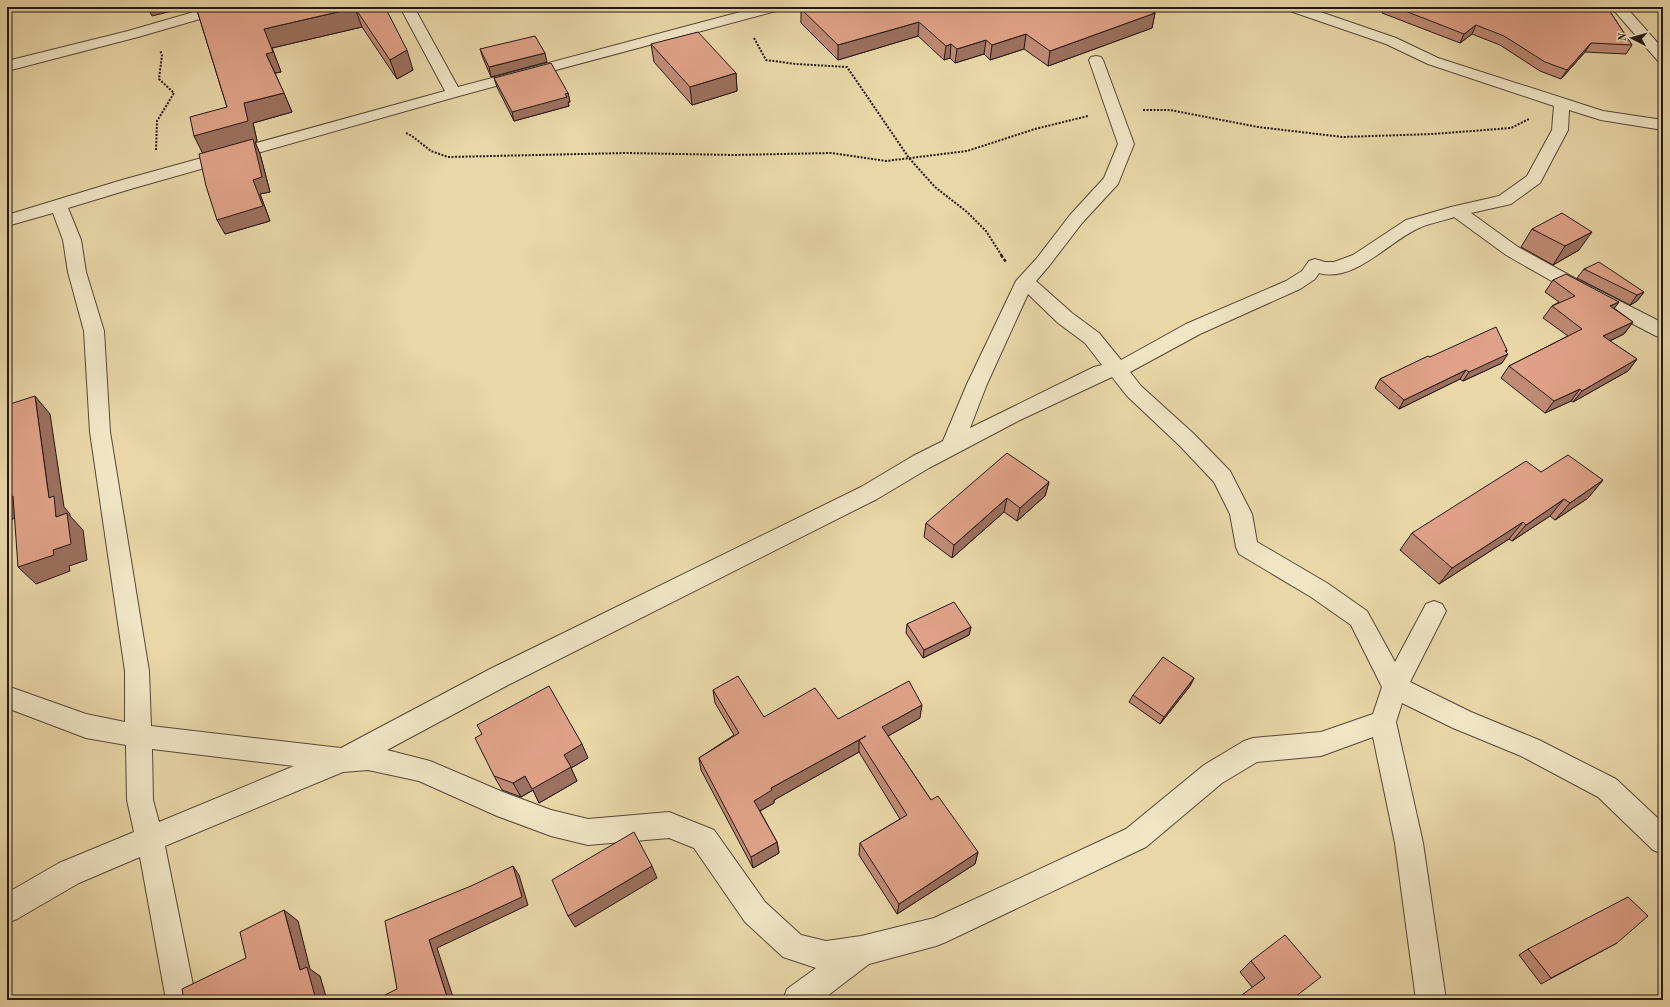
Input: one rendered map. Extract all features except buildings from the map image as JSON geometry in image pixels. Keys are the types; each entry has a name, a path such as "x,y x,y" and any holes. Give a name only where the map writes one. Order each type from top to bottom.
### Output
{"street":[{"path":"7,66 150,29 226,7"},
{"path":"407,7 454,92"},
{"path":"7,222 156,176 365,119 454,92 738,12 775,7"},
{"path":"1292,7 1391,41 1434,61 1562,103 1601,115 1663,125"},
{"path":"1618,7 1663,58"},
{"path":"952,446 977,384 1025,281 1043,262 1076,220 1112,180 1126,144 1096,60"},
{"path":"7,910 69,874 149,839 343,760 499,677 869,493 921,462 952,446 1101,372 1126,366 1193,329 1293,285 1309,275 1315,265 1323,268 1336,268 1360,259 1412,224 1456,211 1504,200 1534,179 1560,130 1562,103"},
{"path":"59,206 72,240 77,272 94,331 100,432 137,671 140,800 182,1000"},
{"path":"1456,211 1512,251 1663,332"},
{"path":"1025,281 1065,318 1092,338 1134,391 1187,440 1222,477 1241,514 1247,547 1293,574 1359,618 1395,687 1462,720 1530,748 1607,788 1663,841"},
{"path":"1431,1000 1409,843 1383,722 1395,687 1434,611"},
{"path":"7,697 86,726 138,736 343,760 368,758 430,773 497,803 551,823 588,832 669,825 704,839 755,912 793,947 826,956 861,951 936,932 1136,838 1213,774 1253,750 1321,744 1383,722"},
{"path":"798,1000 861,951"}],"path":[{"path":"738,12 766,60 796,64 847,67 909,158 935,187 967,212 986,231 1006,262 1025,281"},
{"path":"150,29 162,55 158,79 174,93 157,121 156,176"},
{"path":"365,119 381,126 412,134 419,144 430,151 448,157 626,153 734,155 831,153 886,161 966,151 1035,129 1113,110 1170,110 1258,127 1343,138 1433,134 1511,128 1562,103"}]}
